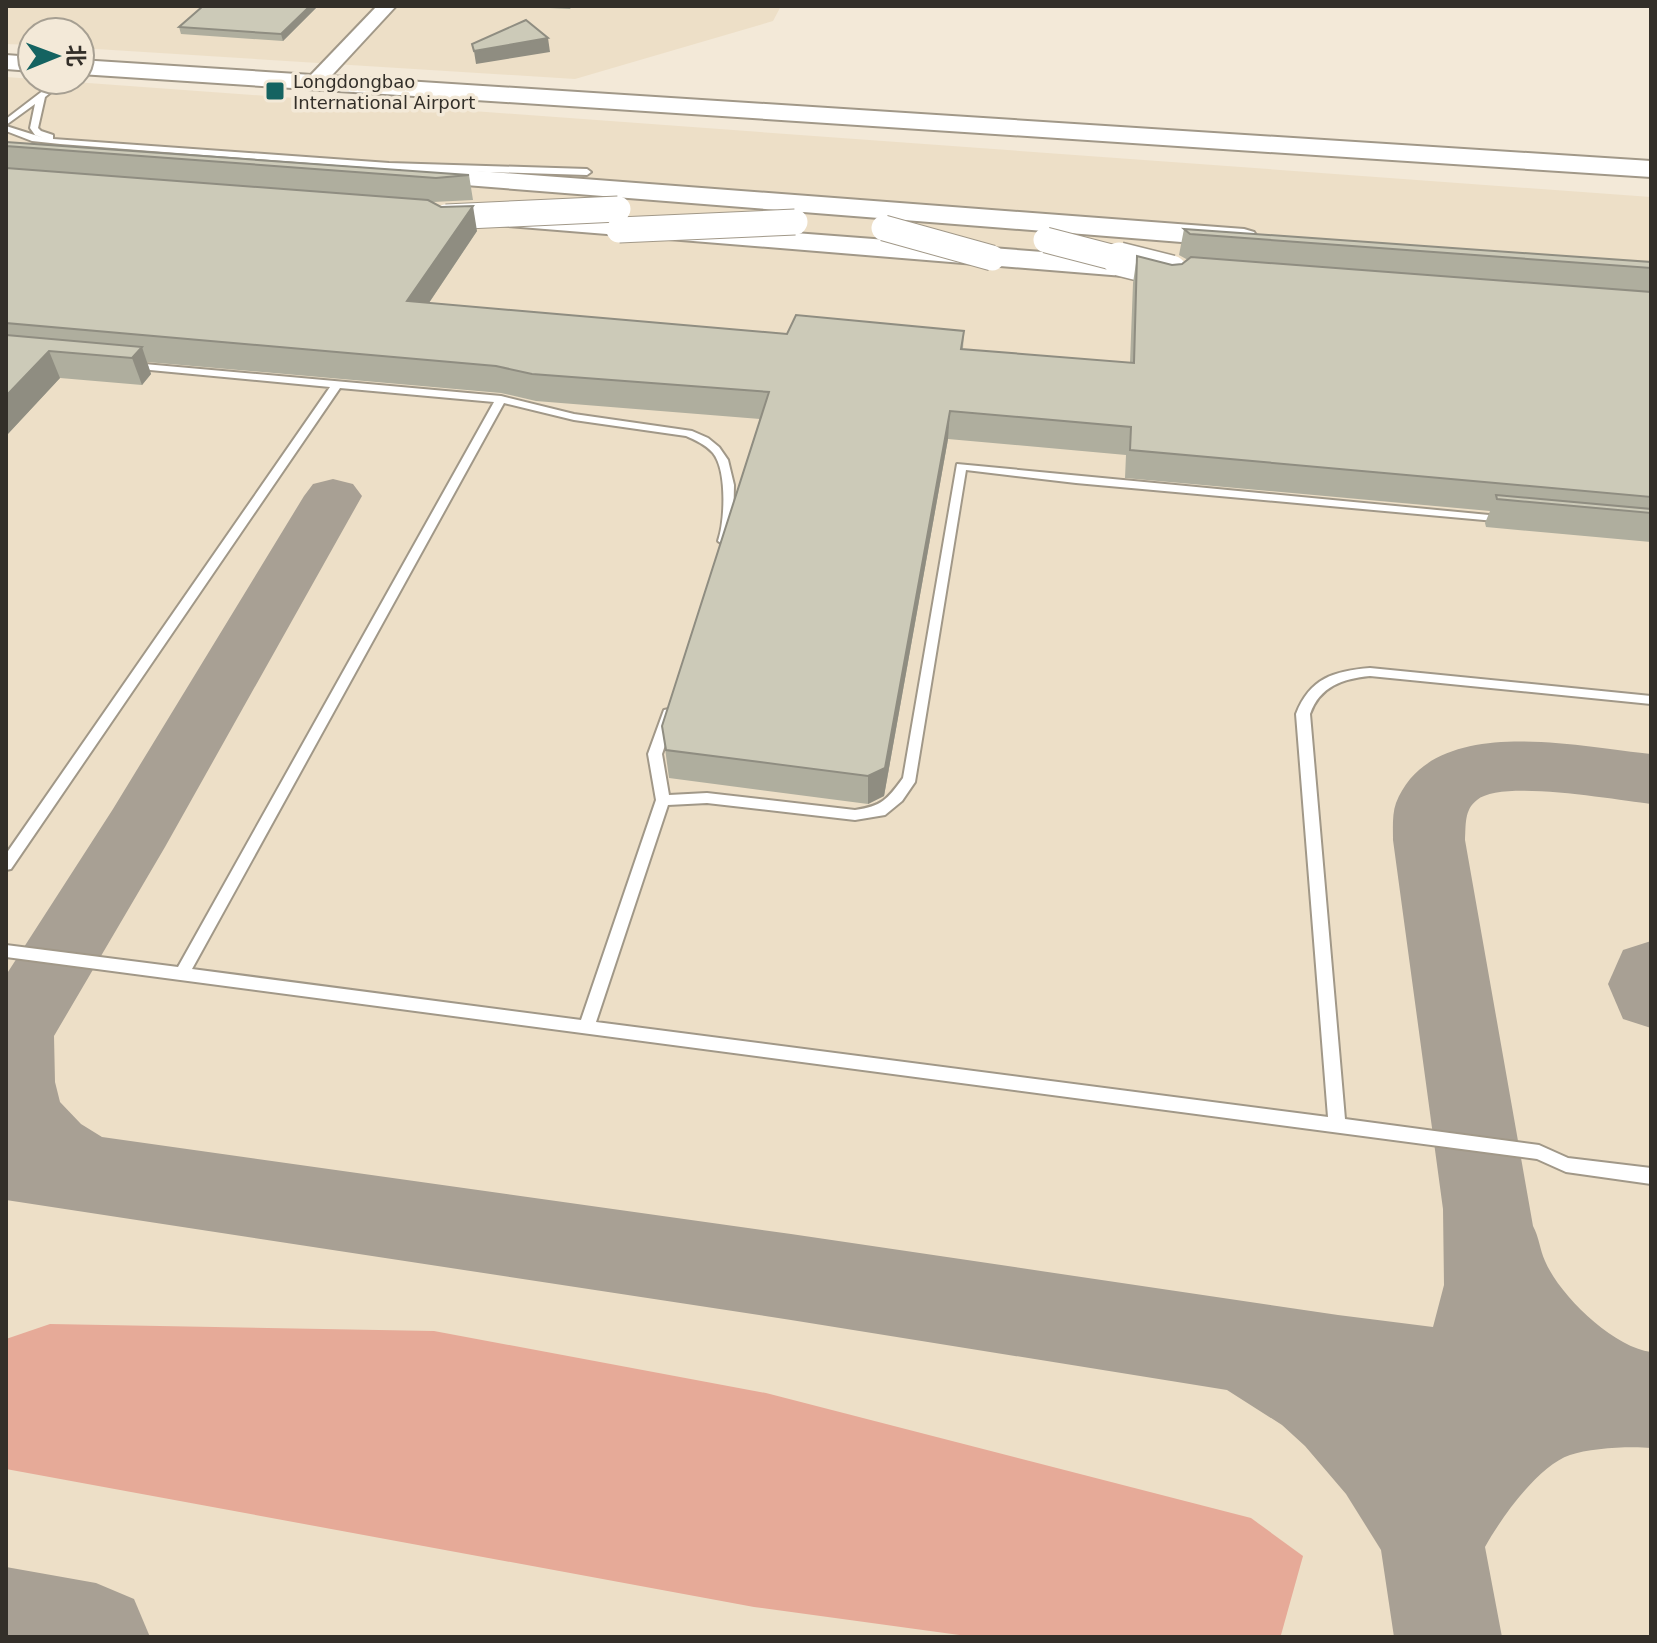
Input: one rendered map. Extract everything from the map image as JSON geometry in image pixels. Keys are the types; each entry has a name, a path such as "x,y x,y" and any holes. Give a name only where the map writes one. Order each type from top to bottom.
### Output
{"main road":[{"path":"96,68 1651,169"},
{"path":"14,155 992,258 1188,273"},
{"path":"14,155 559,183 1271,248 1046,240 795,222 618,219 446,217 416,213 1188,273"},
{"path":"884,228 992,258"},
{"path":"1046,240 1188,273"}],"street":[{"path":"315,82 387,6"}],"lane":[{"path":"41,96 6,126 35,139 60,142 383,165 587,172"},
{"path":"41,96 34,128 49,137 493,170"},
{"path":"116,365 501,399 574,417 688,433 706,439 720,450 726,464 727,531 718,561"},
{"path":"6,865 337,384"},
{"path":"182,974 501,399"},
{"path":"663,800 707,798 855,815 880,811 897,797 910,779 961,466 1076,480 1527,521"},
{"path":"1337,1126 1303,714 1308,697 1326,682 1347,673 1370,672 1651,700"},
{"path":"586,1027 663,800 655,754 674,695"},
{"path":"6,951 1539,1152 1566,1165 1651,1176"}],"shaded area":[{"path":"6,6 781,6 773,21 575,79 96,49 96,16 16,16 16,44 6,44"},
{"path":"6,77 16,78 16,96 96,96 96,84 1651,197 1651,1637 6,1637"},
{"path":"50,1324 434,1331 766,1393 1251,1518 1303,1556 1281,1635 1277,1637 974,1637 754,1607 6,1469 6,1339"}],"building":[{"path":"203,6 310,6 281,34 179,27"},
{"path":"526,20 548,38 474,51 472,44"},
{"path":"6,142 469,175 436,178 6,146"},
{"path":"6,168 428,200 441,207 473,206 407,301 787,334 796,315 964,331 961,349 1134,363 1137,256 1172,265 1182,264 1191,257 1651,292 1651,497 1130,450 1131,427 950,411 885,768 868,776 666,750 662,726 769,392 532,374 496,366 6,323"},
{"path":"1184,229 1651,262 1651,268 1190,234"},
{"path":"6,335 142,347 132,358 49,351 6,396"},
{"path":"1496,495 1651,509 1651,513 1497,499"}],"taxiway":[{"path":"6,1044 139,828 333,496"},
{"path":"1469,1378 1490,1285 1491,1252 1487,1209 1429,840 1431,805 1452,782 1481,767 1525,766 1651,779"},
{"path":"1651,972 1648,984 1651,996"},
{"path":"13,1033 14,1082 25,1121 35,1137 50,1151 94,1174"},
{"path":"6,1162 791,1277 1338,1362 1469,1378"},
{"path":"1493,1236 1510,1286 1537,1330 1574,1365 1620,1390"},
{"path":"1261,1359 1290,1373 1316,1391 1362,1434 1399,1485 1432,1540"},
{"path":"1432,1540 1469,1378"},
{"path":"1469,1378 1651,1400"},
{"path":"1443,1520 1475,1473 1515,1433 1554,1410 1608,1402"},
{"path":"1428,1493 1432,1540"},
{"path":"1432,1540 1435,1573 1448,1637"},
{"path":"6,1620 96,1637"}],"place":[{"name":"Longdongbao International Airport","path":"275,91"}]}
